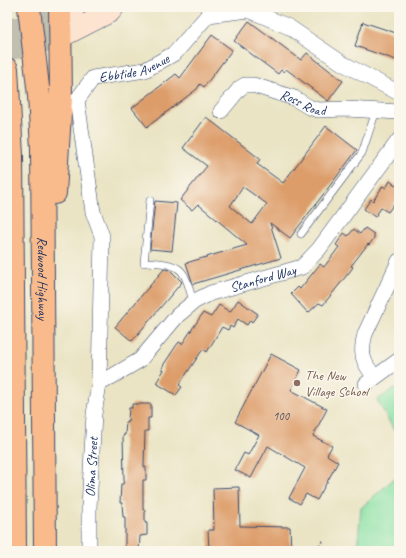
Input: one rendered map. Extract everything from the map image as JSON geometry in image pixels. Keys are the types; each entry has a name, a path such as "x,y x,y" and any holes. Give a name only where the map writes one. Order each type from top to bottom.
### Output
{"highway":[{"name":"Redwood Highway","path":"29,7 37,68 41,123 45,551"},
{"path":"43,312 59,138 61,87 68,16"},
{"name":"Redwood Highway","path":"7,69 15,551"}],"main road":[{"path":"68,16 93,7"},
{"path":"68,16 104,16 114,7"}],"street":[{"name":"Ebbtide Avenue","path":"99,384 102,236 93,212 77,100 93,78 145,70 175,54 208,15 249,10 289,27 342,63 399,93"},
{"name":"Ross Road","path":"221,111 240,88 246,84 254,85 294,98 309,107 318,110 347,109 399,112"},
{"name":"Stanford Way","path":"99,384 140,360 178,315 193,303 211,293 302,267 319,249 399,140"},
{"path":"399,261 365,334 362,345 362,354 369,369 371,380 399,360"},
{"name":"Olima Street","path":"89,551 89,508 94,414 99,384"}],"lane":[{"path":"301,234 362,153 376,111"},
{"path":"150,200 144,264 147,262 170,264 180,270 187,280 193,303"}],"path":[{"path":"314,551 323,541"}],"green space":[{"path":"399,385 399,439 377,400"},
{"path":"399,474 399,551 357,551 361,508"}],"building":[{"path":"249,21 301,60 307,53 343,81 328,101 286,69 284,72 281,70 278,74 234,41"},
{"path":"363,22 399,34 399,61 355,46"},
{"path":"212,35 232,50 204,87 200,84 197,89 147,127 132,108 176,74 180,78"},
{"path":"206,117 260,159 257,164 283,183 326,126 357,150 290,238 270,223 281,258 193,284 186,263 247,245 198,204 192,210 180,200 207,166 183,148","holes":["243,187 267,204 252,224 230,206"]},
{"path":"390,181 399,188 399,197 388,212 381,208 375,217 364,209 371,199 373,201 383,186 386,188"},
{"path":"155,201 177,203 172,251 150,249"},
{"path":"365,228 374,234 374,238 351,266 353,267 351,270 323,305 319,303 308,313 291,294 298,287 300,289 320,264 324,267 339,247 336,245 344,233 348,236 354,229 360,234"},
{"path":"164,269 170,270 182,282 132,341 115,327"},
{"path":"238,300 258,314 252,322 250,320 247,325 238,319 233,328 230,326 228,330 222,327 207,352 203,349 179,385 182,387 176,395 156,383 164,370 162,369 164,364 176,346 179,342 182,344 203,313 211,317 219,305 230,312"},
{"path":"271,354 301,370 291,390 327,409 313,436 332,446 327,455 338,462 317,500 306,494 300,504 289,498 305,468 268,446 251,478 235,470 244,453 248,455 259,435 235,422"},
{"path":"132,404 151,404 151,418 148,418 148,431 145,431 144,467 146,467 146,480 143,480 143,510 145,510 147,535 140,536 139,551 125,551 125,517 123,517 122,503 120,503 121,484 123,484 124,480 123,435 125,435 126,421 128,421 129,408 132,408"},
{"path":"239,487 240,526 290,527 291,551 209,551 208,530 214,530 213,488"}],"tunnel":[{"path":"7,29 30,25 68,10"},
{"path":"7,50 35,45 69,33"}],"place":[{"name":"The New Village School","path":"297,383"}]}
